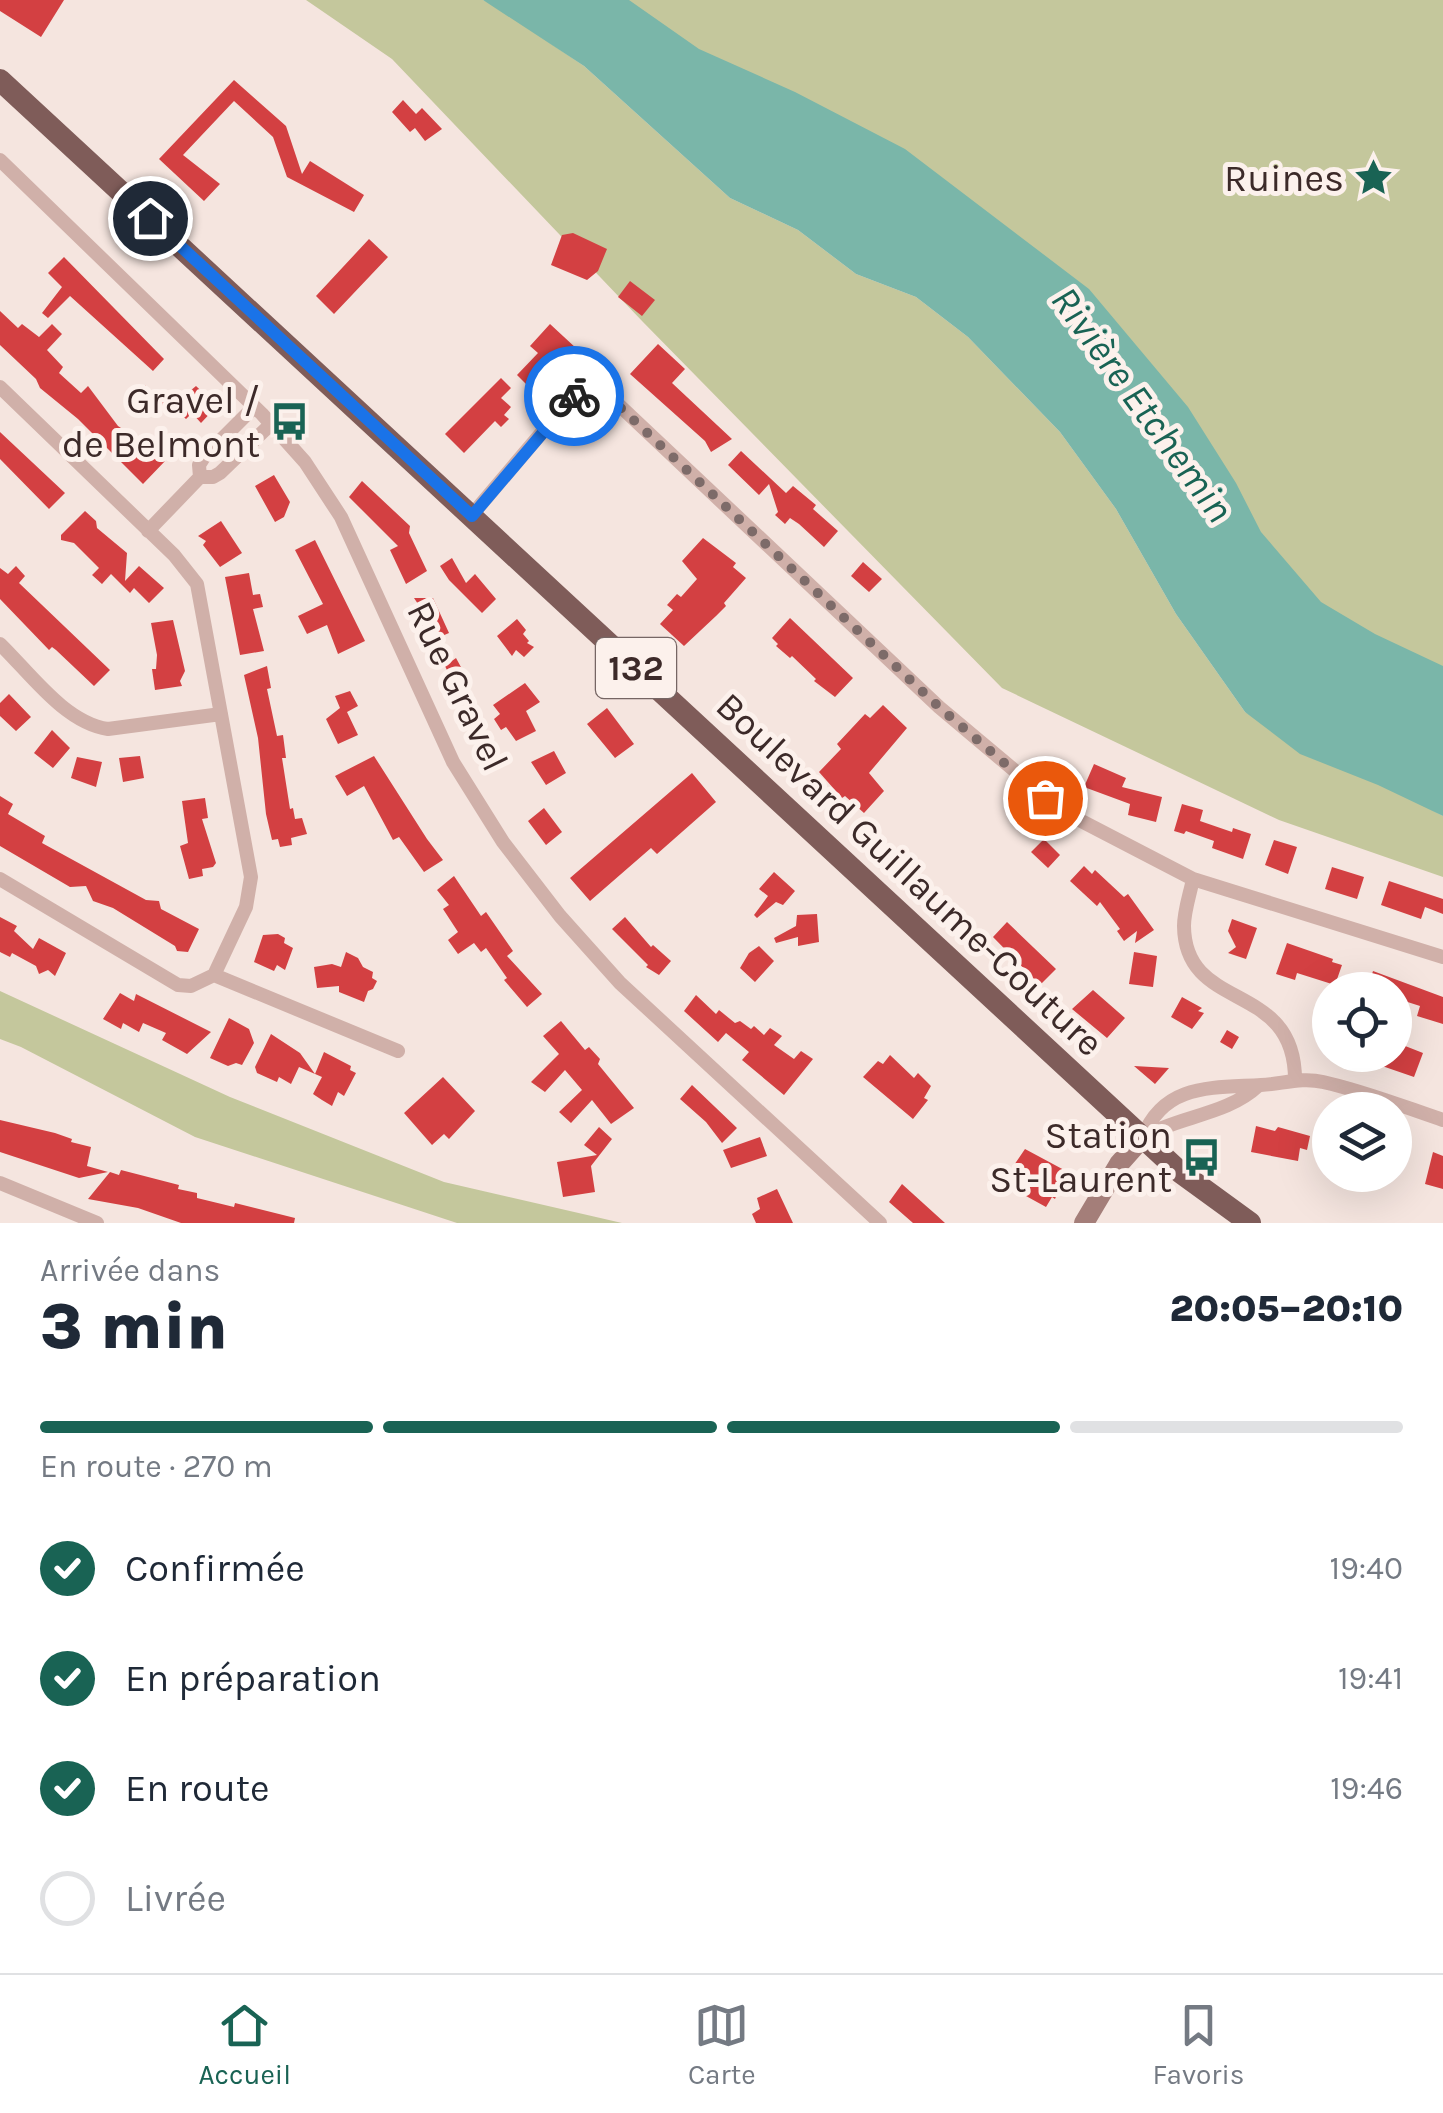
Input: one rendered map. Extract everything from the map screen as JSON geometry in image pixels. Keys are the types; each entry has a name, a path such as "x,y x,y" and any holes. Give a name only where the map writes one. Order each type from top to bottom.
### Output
{"main road":[{"name":"Boulevard Guillaume-Couture","path":"0,80 1143,1138 1210,1196 1250,1223"}],"street":[{"name":"Rue Gravel","path":"0,160 254,407 305,462 340,517 453,762 503,842 560,916 620,984 880,1223"},
{"path":"0,387 188,569 197,584 250,892 214,975 191,986 178,985 0,880"},
{"path":"472,516 572,397 588,390 608,396 939,707 1064,812 1193,880 1443,957"},
{"path":"200,477 199,464 254,407"},
{"path":"148,531 200,477 220,473 270,424"},
{"path":"0,644 64,706 96,728 221,714"},
{"path":"1193,880 1184,921 1192,960 1215,985 1279,1023 1288,1035 1295,1081"},
{"path":"214,975 398,1051"},
{"path":"1084,1223 1120,1164 1143,1138 1158,1109 1187,1093 1243,1083 1258,1086 1324,1082 1443,1120"},
{"path":"1143,1138 1163,1126 1236,1102 1258,1086"},
{"path":"0,1183 97,1223"}],"green space":[{"path":"306,0 483,0 492,4 584,66 730,198 798,230 856,274 916,297 968,337 1060,432 1116,509 1176,614 1245,712 1443,816 1443,877 1279,820 1002,688 392,59"},
{"path":"565,0 1443,0 1443,727 1035,312"},
{"path":"0,991 230,1097 444,1182 622,1223 457,1223 195,1137 0,1039"}],"water":[{"name":"Rivière Etchemin","path":"483,0 629,0 699,49 795,92 905,149 1089,289 1188,407 1236,483 1261,532 1321,602 1375,634 1443,666 1443,816 1300,754 1245,712 1176,614 1116,509 1060,432 968,337 916,297 856,274 798,230 730,198 584,66"}],"building":[{"path":"0,0 64,0 41,37 0,11"},
{"path":"234,80 286,126 302,174 310,161 364,195 354,212 287,177 273,137 234,101 183,155 220,184 204,201 159,159"},
{"path":"403,100 416,114 422,108 442,129 425,141 415,128 410,132 392,112"},
{"path":"573,233 607,249 598,271 587,280 551,265 562,235"},
{"path":"369,239 388,257 334,314 316,296"},
{"path":"64,257 164,359 153,371 70,296 48,318 42,313 62,287 48,273"},
{"path":"630,281 655,300 642,316 618,297"},
{"path":"0,311 18,328 22,324 39,337 52,324 62,334 47,350 63,367 59,373 81,393 88,386 118,426 152,457 159,450 167,459 143,484 0,345"},
{"path":"550,324 577,349 535,393 517,375 538,353 530,346"},
{"path":"658,344 685,369 672,383 732,439 711,452 705,441 630,374"},
{"path":"501,378 511,388 501,398 511,407 504,415 509,419 501,427 495,421 464,453 445,434"},
{"path":"145,385 166,405 154,417 133,397"},
{"path":"196,386 217,406 201,423 192,413 186,419 172,406"},
{"path":"0,432 65,493 49,509 0,459"},
{"path":"741,451 786,493 793,486 816,505 813,509 838,531 824,547 790,518 785,524 775,515 778,512 769,484 759,495 728,465"},
{"path":"274,475 290,502 284,517 275,522 255,486"},
{"path":"362,481 410,526 409,533 427,571 406,584 390,550 398,546 349,497"},
{"path":"85,511 96,521 97,528 127,553 125,581 139,566 164,588 149,603 134,588 130,593 111,574 102,584 92,575 99,568 74,543 61,540 61,535"},
{"path":"221,521 242,553 220,567 203,545 206,541 198,536"},
{"path":"703,538 736,563 733,567 746,578 724,603 726,606 684,646 660,624 673,610 667,605 677,594 681,597 697,579 682,561"},
{"path":"315,540 365,641 338,654 327,625 307,634 298,616 323,604 295,550"},
{"path":"452,558 466,583 475,574 496,599 482,613 440,566"},
{"path":"863,562 882,579 869,592 851,576"},
{"path":"16,566 25,576 19,583 110,670 94,686 56,650 49,650 0,599 0,568 8,574"},
{"path":"249,573 253,595 260,594 263,607 253,609 264,651 240,655 225,577"},
{"path":"414,598 433,598 449,633 428,642 413,607 418,604"},
{"path":"790,618 853,678 835,697 776,646 772,638"},
{"path":"517,619 526,630 523,634 527,643 534,647 524,657 516,650 512,656 497,636"},
{"path":"173,620 185,671 182,686 155,690 152,669 156,669 157,655 151,623"},
{"path":"456,658 468,680 455,687 445,666"},
{"path":"267,666 271,688 267,689 277,736 283,735 286,758 282,758 290,809 293,808 295,819 302,818 307,834 291,838 292,845 280,847 278,839 272,840 266,814 258,738 244,675"},
{"path":"525,683 540,702 526,711 536,731 516,741 506,727 501,730 494,719 500,714 493,705"},
{"path":"350,691 358,706 347,712 358,735 338,744 326,719 340,708 335,696"},
{"path":"9,694 31,717 16,731 0,716 0,703"},
{"path":"883,705 907,728 869,773 884,791 864,813 845,796 842,798 819,772 841,749 837,744 865,714 870,718"},
{"path":"607,708 634,744 615,758 587,724"},
{"path":"52,730 70,748 53,768 34,753"},
{"path":"554,751 566,773 546,785 531,762"},
{"path":"140,756 144,778 123,782 119,758"},
{"path":"374,756 443,860 424,872 399,837 393,840 364,786 347,796 335,776"},
{"path":"77,757 102,762 96,787 71,778"},
{"path":"1094,764 1126,778 1122,787 1162,797 1156,822 1128,815 1130,804 1084,787"},
{"path":"692,773 716,802 657,854 651,848 590,901 570,878"},
{"path":"0,796 13,804 8,814 45,836 42,843 146,900 159,901 161,909 199,929 188,952 177,951 175,946 113,908 93,901 86,886 70,887 0,846"},
{"path":"205,798 208,818 202,819 216,863 202,869 203,876 189,879 180,846 188,843 182,801"},
{"path":"1182,804 1203,810 1200,821 1251,834 1243,859 1212,848 1214,841 1174,831"},
{"path":"544,808 562,832 546,845 528,821"},
{"path":"1044,839 1060,855 1048,868 1031,852"},
{"path":"1274,840 1297,847 1288,874 1265,865"},
{"path":"1084,866 1092,874 1095,870 1124,897 1128,894 1154,930 1135,943 1137,931 1124,941 1100,902 1097,906 1070,881"},
{"path":"1332,867 1364,877 1357,899 1325,889"},
{"path":"774,872 795,891 783,905 776,902 757,918 754,915 768,896 759,889"},
{"path":"454,876 481,916 486,912 513,951 507,956 542,994 527,1007 504,980 507,978 486,948 481,952 474,943 458,954 448,940 458,932 443,909 449,905 437,890"},
{"path":"1389,881 1443,899 1443,914 1425,907 1421,919 1381,905"},
{"path":"817,914 819,942 798,946 798,937 776,943 774,938 796,926 797,915"},
{"path":"0,917 17,926 14,931 33,949 39,938 66,953 55,976 48,970 39,974 36,966 12,953 10,957 0,952"},
{"path":"625,917 651,947 671,961 659,975 646,967 612,929"},
{"path":"1232,919 1257,928 1246,959 1228,953 1236,947 1228,931"},
{"path":"1007,922 1056,969 1040,985 993,937"},
{"path":"278,934 293,948 285,970 277,965 274,971 254,962 263,935"},
{"path":"1287,943 1342,965 1340,972 1312,972 1312,978 1297,973 1295,980 1276,974"},
{"path":"759,946 774,961 755,982 740,968"},
{"path":"346,952 373,972 372,978 377,981 364,1002 339,992 339,986 317,988 314,967 341,967"},
{"path":"1134,952 1157,956 1153,987 1129,984"},
{"path":"1412,985 1443,997 1443,1024 1417,1016 1420,1006 1412,1003"},
{"path":"1093,990 1125,1018 1107,1038 1072,1009"},
{"path":"120,993 134,1001 136,994 211,1032 187,1054 162,1040 166,1033 143,1023 139,1032 123,1023 121,1029 103,1019"},
{"path":"696,995 716,1014 719,1010 735,1023 740,1021 751,1029 754,1026 764,1035 770,1028 782,1036 774,1045 794,1059 801,1051 813,1059 784,1095 742,1060 749,1052 726,1033 718,1042 684,1011"},
{"path":"1182,997 1204,1013 1192,1029 1171,1017"},
{"path":"229,1018 249,1029 254,1043 242,1065 228,1066 210,1058"},
{"path":"561,1021 585,1050 589,1047 600,1059 598,1064 634,1108 611,1124 592,1100 571,1123 559,1112 582,1090 565,1070 545,1092 531,1082 559,1054 543,1036"},
{"path":"1227,1030 1239,1037 1232,1049 1220,1042"},
{"path":"271,1034 300,1053 315,1074 299,1067 291,1084 257,1073 255,1067"},
{"path":"1412,1049 1423,1053 1414,1077 1400,1072 1412,1072"},
{"path":"324,1052 351,1066 350,1070 356,1073 344,1096 338,1092 332,1106 313,1094 322,1077 315,1074"},
{"path":"890,1055 914,1078 918,1073 931,1086 924,1098 928,1100 913,1119 863,1077"},
{"path":"1134,1066 1169,1068 1155,1084"},
{"path":"443,1077 475,1111 449,1139 444,1134 432,1145 404,1113"},
{"path":"692,1085 737,1128 722,1143 680,1099"},
{"path":"0,1120 55,1133 91,1147 87,1166 108,1172 79,1178 0,1152"},
{"path":"1256,1126 1275,1131 1278,1127 1310,1136 1307,1150 1300,1148 1298,1161 1251,1152"},
{"path":"599,1127 612,1139 591,1166 595,1192 563,1197 557,1162 597,1155 584,1145"},
{"path":"760,1137 767,1156 731,1168 723,1150"},
{"path":"1025,1149 1066,1171 1055,1199 1052,1197 1046,1207 1006,1185 1011,1176 1008,1174"},
{"path":"1433,1152 1443,1156 1443,1189 1425,1184"},
{"path":"121,1170 179,1185 178,1189 197,1193 197,1198 295,1218 294,1223 181,1223 138,1208 88,1199 110,1172 119,1175"},
{"path":"902,1184 945,1223 913,1223 889,1202"},
{"path":"777,1189 793,1223 756,1223 752,1214 760,1209 757,1198"}],"way so far":[{"path":"574,396 595,390 608,396 939,707 1045,798"}],"place":[{"name":"Ruines","path":"1374,178"},
{"name":"Gravel / de Belmont","path":"290,422"},
{"name":"Station St-Laurent","path":"1202,1157"}],"route":[{"path":"150,218 472,516 574,396"}]}
